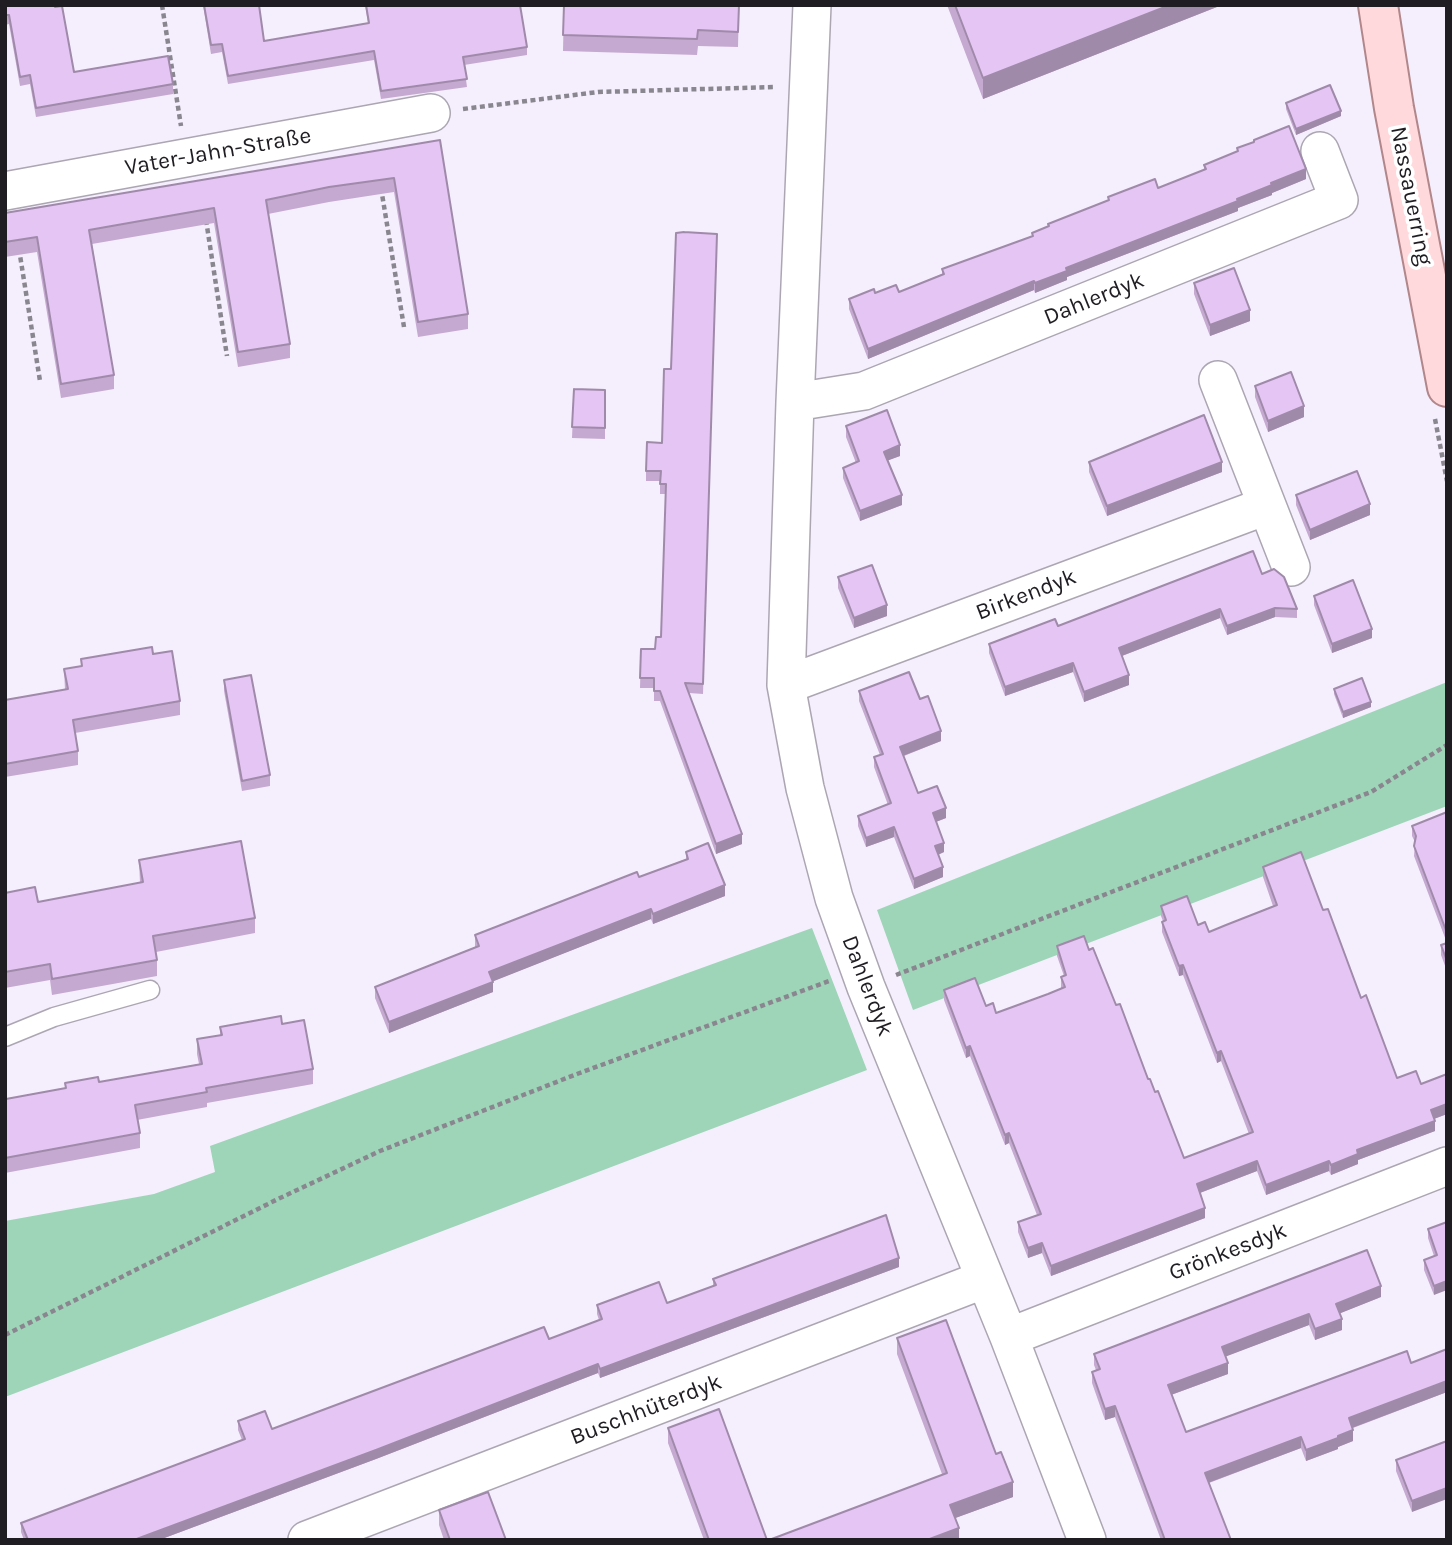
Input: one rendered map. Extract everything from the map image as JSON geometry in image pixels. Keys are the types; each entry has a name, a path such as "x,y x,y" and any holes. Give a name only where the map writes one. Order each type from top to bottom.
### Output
{"main road":[{"name":"Nassauerring","path":"1378,5 1394,108 1447,387"}],"street":[{"name":"Dahlerdyk","path":"812,5 786,685 805,788 834,898 863,979 1009,1338 1087,1540"},
{"name":"Vater-Jahn-Straße","path":"5,191 431,113"},
{"name":"Dahlerdyk","path":"795,401 864,391 1339,200 1320,151"},
{"path":"1218,380 1291,568"},
{"name":"Birkendyk","path":"786,685 1266,506"},
{"name":"Grönkesdyk","path":"1009,1338 1447,1166"},
{"name":"Buschhüterdyk","path":"307,1540 985,1279"}],"lane":[{"path":"5,1037 54,1017 150,990"}],"path":[{"path":"162,5 186,158"},
{"path":"431,113 598,92 808,86"},
{"path":"380,179 404,327"},
{"path":"204,210 227,356"},
{"path":"19,244 40,381"},
{"path":"5,1335 380,1151 578,1074 863,979 1371,792 1447,745"}],"green space":[{"path":"1447,682 1447,806 913,1010 877,910"},
{"path":"812,928 867,1070 5,1397 5,1221 154,1194 215,1172 210,1146"}],"building":[{"path":"5,5 62,6 74,72 168,56 173,84 36,108 30,75 20,77"},
{"path":"204,5 259,5 264,41 369,23 366,5 520,5 527,47 463,57 467,79 381,91 374,51 228,76 222,44 211,45"},
{"path":"564,5 739,5 738,32 698,30 697,39 563,35"},
{"path":"955,5 1170,5 983,78"},
{"path":"1330,85 1341,111 1296,129 1286,103"},
{"path":"1289,126 1306,169 1237,199 1238,201 868,349 849,299 874,289 875,293 896,285 899,292 944,274 942,269 1033,236 1032,233 1049,226 1048,224 1109,200 1108,197 1155,179 1158,188 1206,169 1204,165"},
{"path":"440,140 468,314 418,322 394,178 329,187 266,200 290,344 238,352 214,208 89,230 114,375 61,384 37,237 5,242 5,213"},
{"path":"676,233 717,234 703,684 685,683 742,834 716,844 660,691 654,691 654,678 640,678 641,649 655,649 656,637 661,637 666,484 660,484 661,471 646,471 647,442 662,443 664,369 671,369"},
{"path":"1234,268 1250,310 1210,325 1194,283"},
{"path":"1291,372 1304,406 1268,421 1255,386"},
{"path":"574,389 605,390 605,428 572,427"},
{"path":"887,410 900,445 884,452 902,495 860,511 843,468 859,461 846,426"},
{"path":"1204,415 1222,462 1107,506 1089,462"},
{"path":"1357,471 1370,504 1310,530 1296,495"},
{"path":"1253,551 1262,574 1274,569 1284,577 1297,609 1275,608 1227,626 1220,609 1119,648 1129,675 1084,692 1073,663 1005,687 989,644 1055,619 1058,626"},
{"path":"872,565 887,605 854,618 838,577"},
{"path":"1353,580 1372,629 1332,644 1314,596"},
{"path":"152,647 153,654 172,651 180,701 73,720 78,751 5,764 5,700 68,689 64,669 82,666 81,659"},
{"path":"909,672 920,699 928,696 941,731 900,747 918,793 937,786 946,808 933,813 944,843 935,846 943,867 914,879 894,827 866,838 858,816 891,803 874,757 883,754 859,691"},
{"path":"251,675 270,775 242,781 224,680"},
{"path":"1362,678 1371,702 1343,712 1334,689"},
{"path":"1447,812 1447,933 1414,846 1416,836 1412,826"},
{"path":"241,841 255,918 153,936 157,960 52,979 50,964 5,972 5,893 35,887 38,902 143,882 139,860"},
{"path":"708,843 725,885 653,914 651,909 489,972 493,982 389,1022 375,987 479,946 475,935 637,872 639,877 688,859 686,852"},
{"path":"1301,852 1323,910 1328,909 1361,998 1366,995 1397,1078 1416,1071 1421,1084 1447,1074 1447,1104 1431,1110 1435,1121 1357,1150 1358,1154 1331,1165 1329,1161 1266,1185 1257,1161 1197,1184 1205,1208 1051,1266 1042,1243 1028,1248 1018,1222 1041,1214 1009,1133 1005,1135 970,1046 966,1048 944,990 975,978 986,1006 993,1003 996,1013 1048,994 1065,987 1061,977 1066,975 1057,946 1084,936 1089,950 1093,948 1116,1005 1120,1004 1148,1079 1155,1092 1158,1091 1184,1158 1253,1132 1221,1051 1217,1053 1183,965 1179,966 1162,922 1166,920 1161,906 1187,896 1198,925 1205,922 1209,932 1277,905 1263,867"},
{"path":"1447,943 1447,961 1441,945"},
{"path":"281,1016 282,1024 304,1020 313,1069 206,1088 207,1092 135,1105 140,1133 5,1158 5,1094 6,1099 66,1088 65,1083 98,1077 99,1082 202,1064 197,1039 222,1035 220,1027"},
{"path":"886,1215 899,1258 600,1369 598,1364 134,1540 28,1540 21,1523 245,1439 238,1421 265,1411 272,1429 544,1327 549,1339 602,1319 597,1305 659,1282 667,1303 716,1285 713,1279"},
{"path":"1447,1222 1447,1281 1434,1286 1424,1260 1437,1255 1428,1229"},
{"path":"1367,1250 1381,1286 1336,1304 1342,1319 1315,1329 1309,1314 1266,1330 1222,1347 1228,1363 1168,1385 1186,1432 1407,1351 1411,1363 1447,1349 1447,1381 1349,1418 1353,1430 1338,1438 1306,1450 1301,1437 1205,1473 1231,1540 1165,1540 1115,1406 1105,1409 1092,1372 1100,1369 1094,1354"},
{"path":"946,1320 996,1454 1001,1452 1013,1482 950,1505 959,1528 927,1540 769,1540 947,1473 897,1338"},
{"path":"719,1409 767,1540 709,1540 668,1428"},
{"path":"1447,1441 1447,1488 1412,1501 1396,1460"},
{"path":"488,1492 506,1540 450,1540 439,1510"}]}
